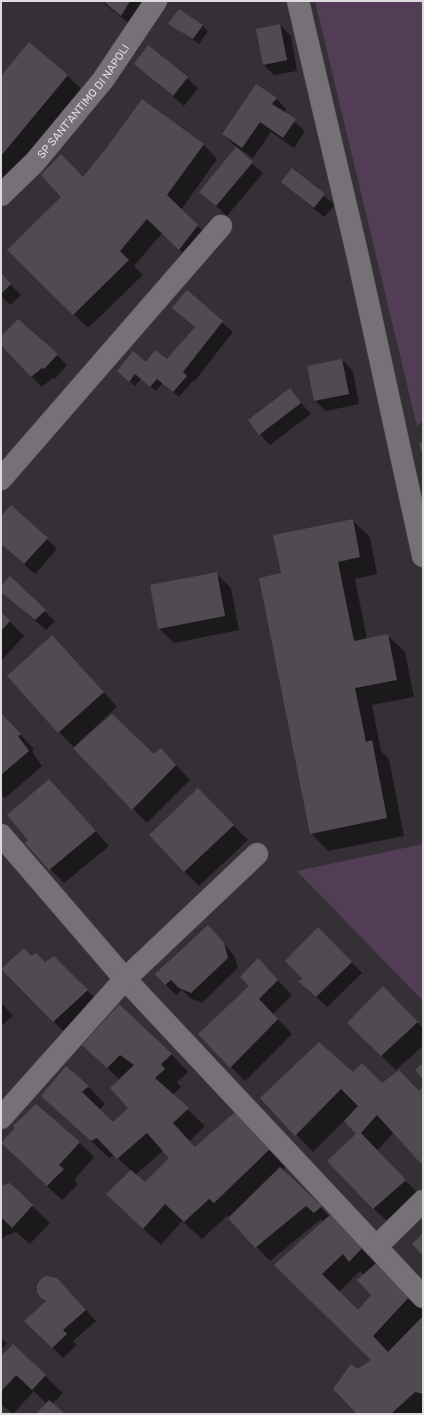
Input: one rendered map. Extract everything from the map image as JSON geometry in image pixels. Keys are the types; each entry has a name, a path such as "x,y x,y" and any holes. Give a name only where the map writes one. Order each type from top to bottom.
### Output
{"street":[{"name":"SP SANT'ANTIMO DI NAPOLI","path":"1,195 35,162 103,80 156,1"},
{"path":"298,1 358,257 423,556"},
{"path":"1,479 221,226"},
{"path":"1,835 125,979 423,1297"},
{"path":"1,1118 125,979 256,854"},
{"path":"376,1246 423,1201"}],"shaded area":[{"path":"315,1 423,1 423,421 417,426"},
{"path":"423,844 423,1001 297,871"}],"building":[{"path":"103,1 130,1 121,16"},
{"path":"179,9 203,25 193,39 168,24"},
{"path":"280,24 287,60 263,65 256,29"},
{"path":"29,42 68,75 1,156 1,76"},
{"path":"148,45 188,77 173,96 134,64"},
{"path":"256,84 277,98 272,104 296,119 283,138 260,122 242,148 222,134"},
{"path":"142,99 204,144 167,195 198,225 179,250 147,219 120,251 129,260 73,315 7,250 61,197 41,175 61,154 83,177 105,150"},
{"path":"236,147 253,162 216,206 199,192"},
{"path":"292,168 325,194 314,208 281,182"},
{"path":"1,273 11,284 1,294"},
{"path":"187,290 223,321 183,372 187,376 173,392 157,379 150,387 135,374 129,382 117,371 133,351 146,362 155,350 167,359 195,327 172,308"},
{"path":"18,319 58,354 44,369 42,368 31,377 1,345 1,336"},
{"path":"342,359 349,394 314,401 307,366"},
{"path":"290,388 301,403 259,435 248,420"},
{"path":"423,441 423,456 419,444"},
{"path":"11,505 48,538 24,564 1,544 1,516"},
{"path":"353,519 360,557 338,562 354,641 388,634 397,680 355,688 366,742 372,740 387,818 310,834 259,578 281,573 273,535"},
{"path":"217,572 225,616 158,629 150,585"},
{"path":"10,576 46,610 35,620 1,592 1,586"},
{"path":"1,612 10,621 1,631"},
{"path":"52,635 104,692 58,733 7,676"},
{"path":"1,713 21,734 18,736 29,751 1,775"},
{"path":"112,714 154,754 161,748 176,765 132,810 73,748"},
{"path":"49,779 96,831 49,870 25,843 28,840 7,815"},
{"path":"198,788 234,825 184,872 149,835"},
{"path":"208,925 224,943 228,958 191,993 179,988 171,980 165,985 155,974"},
{"path":"318,927 352,962 316,997 298,981 303,979 285,961"},
{"path":"24,948 31,956 36,953 45,962 54,956 88,990 53,1022 1,969"},
{"path":"258,958 278,980 259,999 278,1019 230,1068 198,1034 249,986 240,977"},
{"path":"383,986 418,1022 381,1056 347,1023"},
{"path":"119,1004 172,1054 161,1064 165,1069 155,1078 189,1108 173,1123 195,1147 235,1112 270,1149 214,1203 209,1199 184,1222 165,1204 143,1229 106,1194 131,1170 145,1182 169,1158 147,1133 117,1159 97,1138 91,1141 41,1096 66,1066 89,1086 82,1092 113,1122 128,1108 110,1088 134,1065 120,1055 107,1068 82,1045"},
{"path":"319,1042 353,1072 362,1063 382,1083 399,1070 419,1091 423,1087 423,1166 377,1115 361,1133 406,1180 373,1209 327,1161 356,1134 344,1121 358,1106 341,1089 295,1136 260,1098"},
{"path":"423,1063 423,1079 415,1070"},
{"path":"36,1104 80,1142 59,1165 64,1169 47,1186 1,1143 15,1128 13,1126"},
{"path":"280,1167 322,1206 314,1213 306,1206 255,1248 228,1218"},
{"path":"10,1183 33,1205 12,1228 1,1217 1,1186"},
{"path":"330,1215 363,1247 349,1262 343,1254 322,1274 358,1310 371,1295 357,1280 376,1263 411,1295 373,1336 388,1352 423,1316 423,1394 415,1392 391,1414 357,1414 333,1389 351,1364 358,1369 371,1360 274,1265"},
{"path":"423,1233 423,1256 412,1244"},
{"path":"46,1276 57,1278 86,1310 63,1330 67,1334 52,1348 24,1321 46,1301 41,1298 37,1292 37,1285 41,1279"},
{"path":"13,1344 46,1375 32,1390 16,1375 1,1391 1,1356"},
{"path":"49,1400 65,1414 36,1414"}]}
